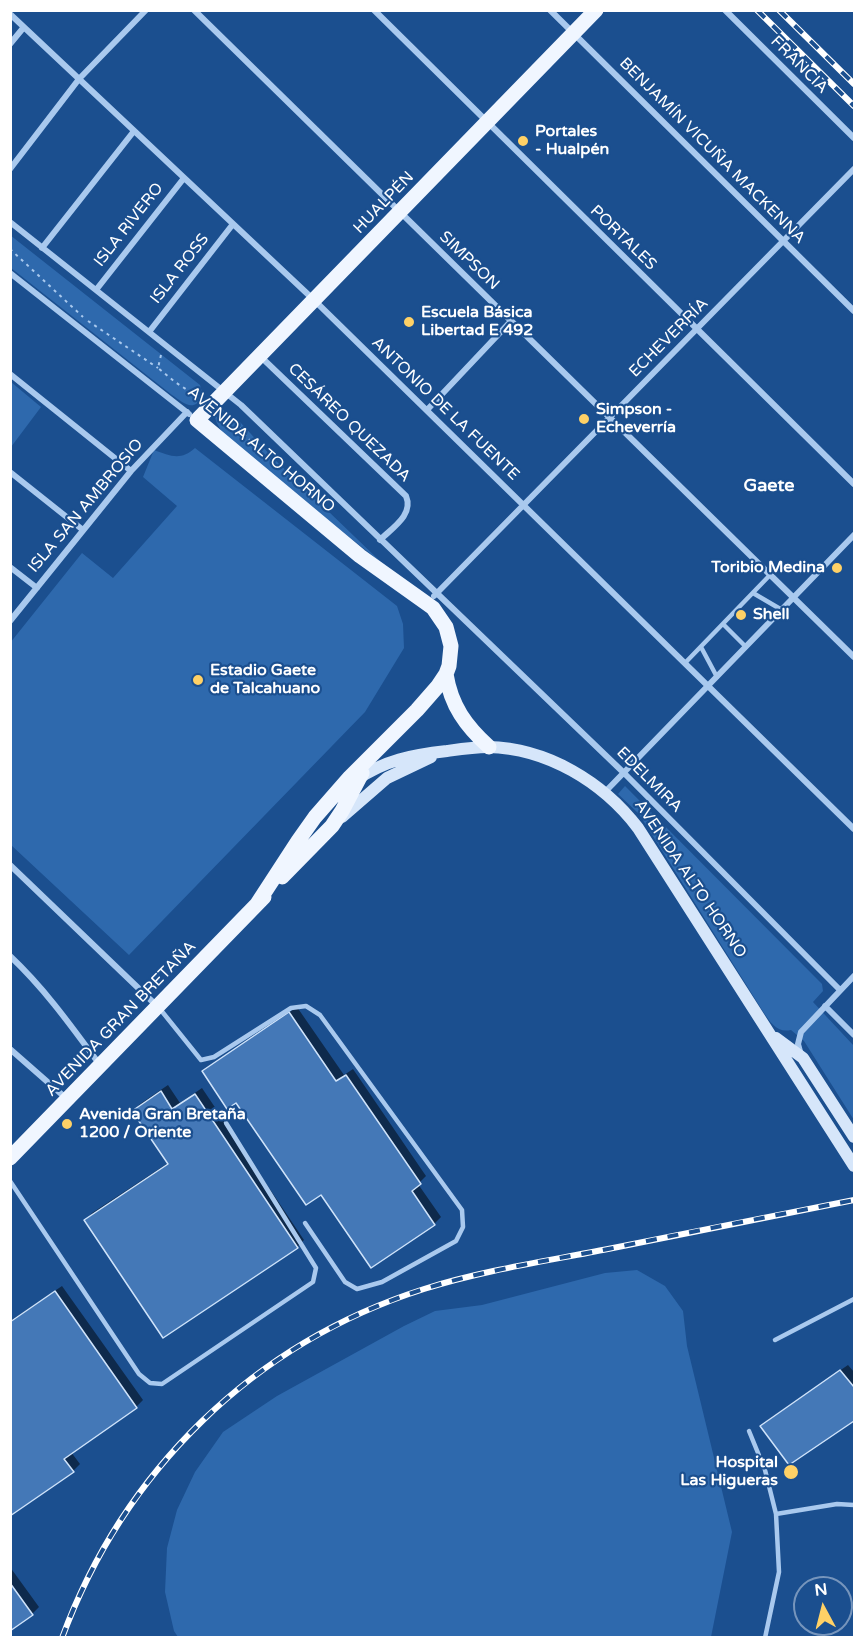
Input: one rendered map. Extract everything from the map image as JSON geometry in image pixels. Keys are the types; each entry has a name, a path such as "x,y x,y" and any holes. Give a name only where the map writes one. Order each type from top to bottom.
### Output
{"main road":[{"name":"HUALPÉN","path":"192,416 211,406 225,392 596,10"},
{"name":"AVENIDA ALTO HORNO","path":"192,416 360,556 432,598 449,636 451,656 446,674"},
{"path":"446,674 448,688 458,712 471,730 489,747"},
{"name":"AVENIDA GRAN BRETAÑA","path":"257,904 298,841 329,801 423,704 446,674"},
{"name":"AVENIDA ALTO HORNO","path":"489,747 528,753 581,776 605,792 628,815 855,1166"},
{"name":"AVENIDA GRAN BRETAÑA","path":"329,801 359,778 379,766 396,760 414,755 489,747"},
{"name":"AVENIDA GRAN BRETAÑA","path":"10,1158 332,826 387,778 445,751"},
{"name":"AVENIDA GRAN BRETAÑA","path":"359,778 372,755"},
{"path":"332,826 342,812 359,778"},
{"name":"AVENIDA ALTO HORNO","path":"770,1034 803,1058 855,1137"}],"street":[{"path":"10,169 79,80 146,10"},
{"name":"SIMPSON","path":"194,10 855,657"},
{"name":"PORTALES","path":"374,10 855,484"},
{"name":"BENJAMÍN VICUÑA MACKENNA","path":"550,10 855,311"},
{"name":"FRANCIA","path":"725,10 855,138"},
{"name":"ANTONIO DE LA FUENTE","path":"10,14 314,300 855,829"},
{"path":"10,44 24,27"},
{"path":"42,248 134,130"},
{"name":"ECHEVERRÍA","path":"432,598 855,169"},
{"name":"ISLA RIVERO","path":"96,290 184,178"},
{"name":"AVENIDA ALTO HORNO","path":"10,222 241,405 380,540 432,598"},
{"name":"ISLA ROSS","path":"149,332 234,224"},
{"name":"AVENIDA ALTO HORNO","path":"10,273 192,416"},
{"path":"427,410 511,321"},
{"name":"CESÁREO QUEZADA","path":"260,356 406,496 408,505 406,513 380,540"},
{"path":"10,374 131,471"},
{"name":"ISLA SAN AMBROSIO","path":"10,621 131,471 192,416"},
{"path":"10,472 83,530"},
{"path":"605,792 855,535"},
{"path":"10,567 37,588"},
{"name":"EDELMIRA","path":"432,598 624,773 840,990"},
{"path":"10,865 158,1006"},
{"path":"10,956 46,993 100,1066"},
{"path":"803,1058 798,1044 801,1032 855,975"},
{"path":"825,1006 855,1035"},
{"path":"10,1049 67,1100"}],"lane":[{"path":"685,663 770,575"},
{"path":"753,593 782,610"},
{"path":"723,624 746,647"},
{"path":"701,646 717,677"},
{"path":"158,1006 201,1060 214,1056 291,1008 306,1006 320,1016 462,1210 464,1227 456,1240 382,1282 357,1289 345,1282 305,1223"},
{"path":"10,1181 140,1374 150,1383 162,1384 313,1282 315,1275 316,1268 226,1123"},
{"path":"775,1340 855,1299"},
{"path":"748,1431 765,1470 776,1514 779,1572 765,1638"},
{"path":"776,1514 837,1504 855,1505"}],"path":[{"path":"10,249 84,318 211,406"},
{"path":"158,368 165,344"}],"shaded area":[{"path":"10,235 200,385 203,396 199,401 188,405 180,401 11,268"},
{"path":"11,382 41,407 10,447"},
{"path":"216,401 382,563 229,442 215,418"},
{"name":"Estadio Gaete de Talcahuano","path":"195,448 397,606 403,624 404,648 365,712 129,955 11,845 10,643 82,553 113,578 177,506 143,477 154,450 180,456"},
{"path":"625,786 822,984 823,991 813,1002 854,1046 854,1120 804,1041 791,1030 782,1030 775,1026 764,1013 639,814 618,794"},
{"path":"637,1270 665,1286 683,1311 687,1346 732,1532 711,1637 178,1637 174,1631 165,1592 167,1548 177,1510 195,1472 223,1432 277,1396 435,1311 482,1305 605,1273"}],"building":[{"path":"289,1012 336,1081 346,1075 421,1184 412,1191 435,1225 371,1268 321,1195 306,1205 236,1103 227,1109 202,1071"},
{"path":"161,1091 172,1109 195,1094 298,1248 163,1338 84,1220 168,1164 132,1111"},
{"path":"55,1291 137,1408 64,1459 74,1472 10,1516 10,1322"},
{"path":"840,1370 854,1387 854,1421 789,1465 760,1426"},
{"path":"10,1583 33,1615 10,1631"}],"railway":[{"path":"757,10 854,106"},
{"path":"779,10 854,84"},
{"path":"62,1638 88,1577 121,1520 159,1468 202,1421 251,1379 304,1343 362,1313 424,1289 469,1276 854,1200"}],"place":[{"name":"Portales - Hualpén","path":"523,141"},
{"name":"Escuela Básica Libertad E 492","path":"409,322"},
{"name":"Simpson - Echeverría","path":"584,419"},
{"name":"Toribio Medina","path":"837,568"},
{"name":"Shell","path":"741,615"},
{"name":"Estadio Gaete de Talcahuano","path":"198,680"},
{"name":"Avenida Gran Bretaña 1200 / Oriente","path":"67,1124"},
{"name":"Hospital Las Higueras","path":"791,1472"}],"district":[{"name":"Gaete","path":"769,486"}]}
